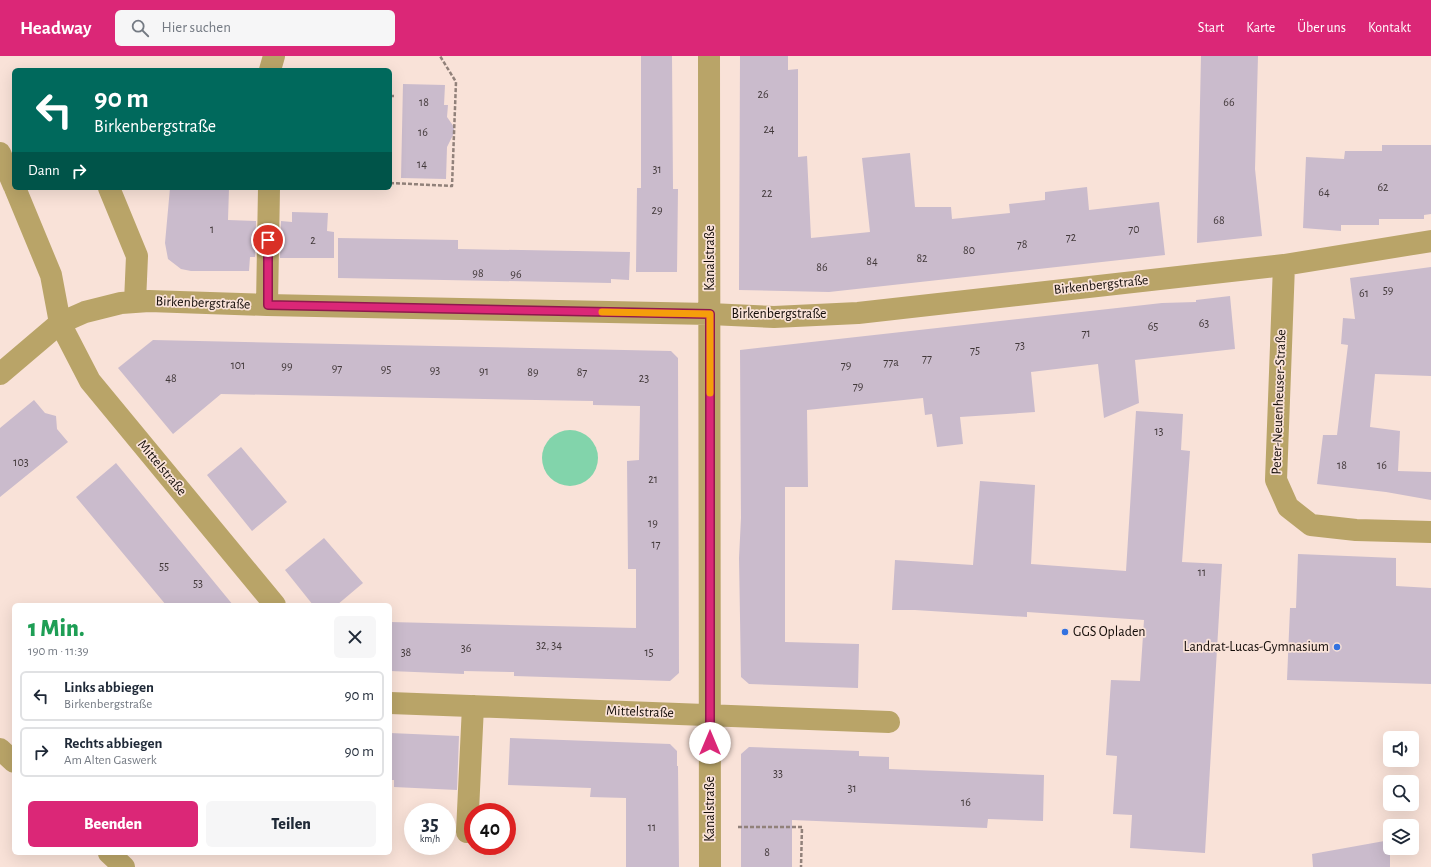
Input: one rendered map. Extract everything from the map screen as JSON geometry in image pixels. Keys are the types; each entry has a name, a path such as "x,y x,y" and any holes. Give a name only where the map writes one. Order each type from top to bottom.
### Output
{"street":[{"path":"271,68 274,56"},
{"name":"Kanalstraße","path":"709,56 710,867"},
{"name":"Mittelstraße","path":"0,153 12,182"},
{"name":"Mittelstraße","path":"15,190 51,274 60,323 90,381 273,603"},
{"path":"110,190 137,256 134,302"},
{"path":"268,305 269,190"},
{"name":"Birkenbergstraße","path":"0,374 60,323 85,312 121,303 134,302 710,314 774,317 858,313 1284,265 1431,242"},
{"name":"Peter-Neuenheuser-Straße","path":"1284,265 1276,480 1288,507 1311,526 1356,530 1431,532"},
{"name":"Mittelstraße","path":"392,703 711,714 889,722"},
{"path":"468,803 473,706"},
{"path":"0,748 12,760"},
{"path":"111,855 124,867"}],"path":[{"path":"392,183 452,186 456,82 440,56"},
{"path":"710,828 802,827 801,867"}],"green space":[{"path":"570,430 581,432 590,438 596,447 598,458 596,469 590,478 581,484 570,486 559,484 550,478 544,469 542,458 544,447 550,438 559,432"}],"building":[{"path":"641,56 672,56 673,189 678,189 677,272 636,272 637,188 641,188"},
{"path":"740,56 788,56 788,70 798,69 798,157 807,156 811,238 870,232 862,158 910,153 915,207 951,207 952,219 1010,213 1009,204 1045,200 1045,192 1087,187 1089,210 1159,202 1165,255 829,292 739,290"},
{"path":"1201,56 1258,56 1255,169 1262,236 1197,243"},
{"path":"403,84 445,85 444,105 448,105 447,117 454,127 454,133 447,147 446,179 401,178"},
{"path":"1382,145 1431,145 1431,214 1424,215 1424,219 1379,219 1379,225 1341,225 1341,231 1303,228 1306,157 1344,159 1345,151 1382,151"},
{"path":"170,190 229,190 228,220 256,221 255,257 250,257 249,271 191,271 181,269 168,259 165,243"},
{"path":"292,212 328,213 327,231 334,232 334,258 280,258 281,221 292,222"},
{"path":"338,238 458,240 458,249 630,252 629,280 611,279 611,283 338,278"},
{"path":"1431,267 1431,376 1375,374 1370,427 1400,431 1398,471 1431,472 1431,500 1386,492 1317,484 1323,435 1337,435 1348,345 1341,344 1343,318 1355,319 1350,278"},
{"path":"1230,296 1235,349 1135,360 1139,403 1104,418 1098,364 1031,372 1035,412 960,417 963,444 937,447 932,414 925,415 923,398 807,410 808,487 785,487 785,642 859,644 858,688 749,684 741,677 739,558 741,518 740,350 1162,303 1196,302 1196,300"},
{"path":"153,340 671,351 678,358 679,673 670,681 514,676 514,672 464,671 464,674 392,671 392,622 636,628 636,569 628,569 627,461 639,460 640,406 593,405 593,401 221,394 173,434 118,368"},
{"path":"34,400 45,413 56,416 57,429 68,442 0,497 0,428"},
{"path":"1136,411 1183,414 1181,450 1190,451 1182,562 1222,564 1205,853 1130,848 1132,815 1113,814 1117,756 1106,755 1111,680 1140,681 1144,620 1027,612 1027,617 892,610 895,560 973,565 980,481 1035,485 1031,564 1126,571"},
{"path":"241,447 287,502 252,531 207,475"},
{"path":"116,463 231,603 164,603 76,497"},
{"path":"324,538 363,583 339,603 311,603 285,570"},
{"path":"1298,554 1396,558 1396,586 1431,588 1431,684 1287,680 1290,608 1296,608"},
{"path":"392,733 459,736 457,790 394,787 394,780 392,780"},
{"path":"510,738 670,744 677,751 679,867 626,867 626,798 590,797 591,788 508,785"},
{"path":"749,747 859,751 859,756 889,757 889,769 1044,775 1043,821 988,819 987,828 792,820 792,867 741,867 741,754"},
{"path":"1383,841 1383,855 1390,855 1390,867 1313,867 1312,854"}],"slow traffic":[{"path":"602,312 710,314 710,393"}],"place":[{"name":"GGS Opladen","path":"1065,632"},
{"name":"Landrat-Lucas-Gymnasium","path":"1337,647"}],"route":[{"path":"268,240 268,305 710,314 710,743"}]}
